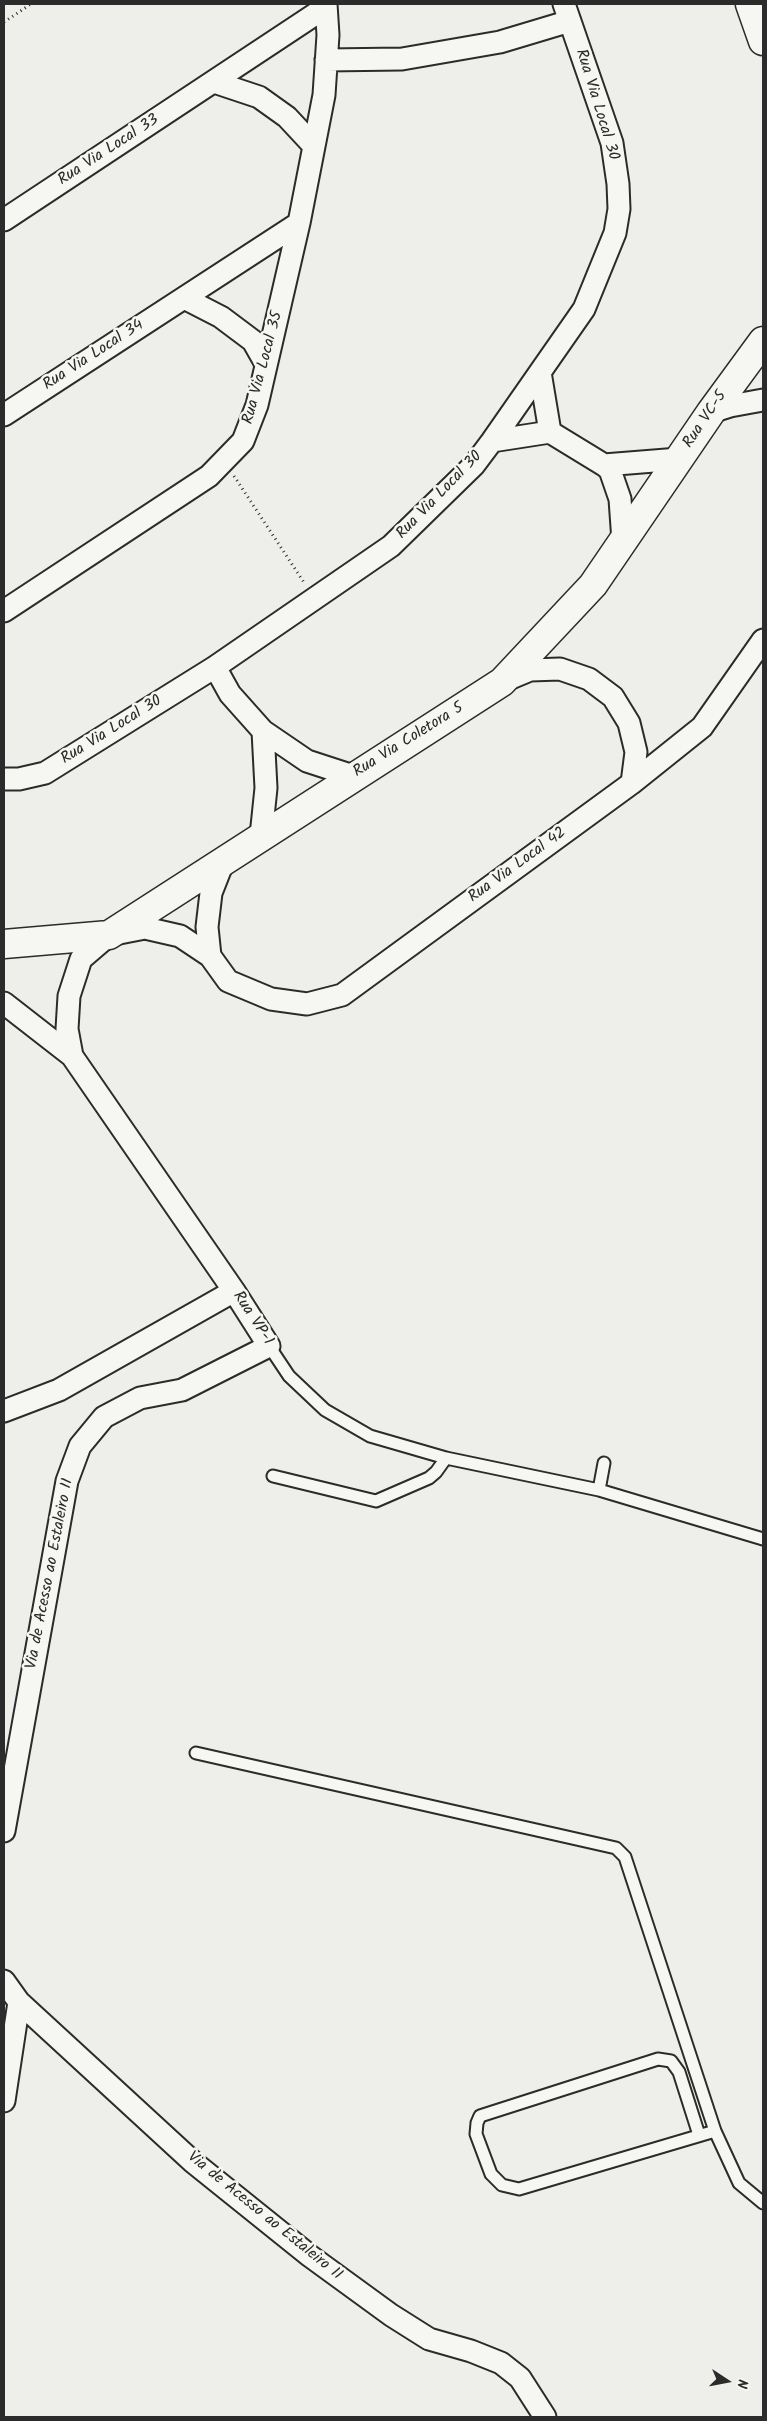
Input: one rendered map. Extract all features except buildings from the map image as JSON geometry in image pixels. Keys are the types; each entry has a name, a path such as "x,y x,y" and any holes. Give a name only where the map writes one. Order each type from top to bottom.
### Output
{"street":[{"path":"750,4 763,41"},
{"name":"Rua Via Local 35","path":"4,611 209,476 243,441 257,405 299,223 324,95 328,35 326,6"},
{"name":"Rua Via Local 33","path":"4,220 326,6"},
{"path":"326,60 402,59 500,42 567,13"},
{"name":"Rua Via Local 30","path":"4,779 19,779 45,773 214,667 315,599 391,546 474,465 492,441 584,309 616,232 619,209 618,184 612,143 567,13"},
{"path":"214,82 259,97 287,117 314,146"},
{"name":"Rua Via Local 34","path":"4,415 299,223"},
{"path":"184,298 221,317 253,341 266,364"},
{"name":"Rua VC-5","path":"658,491 761,338"},
{"path":"540,372 550,432"},
{"path":"711,412 730,406 763,400"},
{"path":"492,441 550,432 604,465 610,470 620,499 623,541"},
{"path":"604,465 680,460"},
{"name":"Rua Via Coletora 5","path":"72,1056 67,1029 72,986 81,959 109,935 353,776 502,682 593,585 658,491"},
{"name":"Rua Via Local 42","path":"210,956 228,981 271,999 307,1004 342,995 632,783 702,727 763,640"},
{"path":"214,667 230,694 263,731 307,761 353,776"},
{"path":"502,682 530,670 560,669 589,679 607,692 613,697 629,723 636,752 632,783"},
{"path":"261,836 266,788 263,731"},
{"path":"210,956 207,927 211,893 224,860"},
{"path":"109,935 144,928 180,936 210,956"},
{"name":"Rua Via Coletora 5","path":"4,944 109,935"},
{"name":"Rua VP-1","path":"4,1003 72,1056 234,1291 269,1346"},
{"path":"4,1411 59,1390 234,1291"},
{"name":"Via de Acesso ao Estaleiro II","path":"4,1831 67,1481 80,1446 104,1417 140,1398 182,1390 269,1346"},
{"name":"Via de Acesso ao Estaleiro II","path":"4,1981 20,2002 193,2162 310,2256 391,2315 429,2339 471,2351 501,2363 520,2378 545,2417"},
{"path":"4,2101 20,2002"}],"lane":[{"name":"Rua VP-1","path":"269,1346 289,1376 325,1410 370,1436 446,1458 599,1490 763,1539"},
{"path":"273,1476 376,1501 429,1478 446,1458"},
{"path":"599,1490 604,1463"},
{"path":"196,1754 616,1848 625,1856 715,2131 739,2183 763,2202"},
{"path":"699,2135 679,2072 672,2061 658,2059 480,2116 476,2134 491,2174 502,2185 519,2189 715,2131"}],"path":[{"path":"4,22 31,4"},
{"path":"224,461 315,599"}]}
